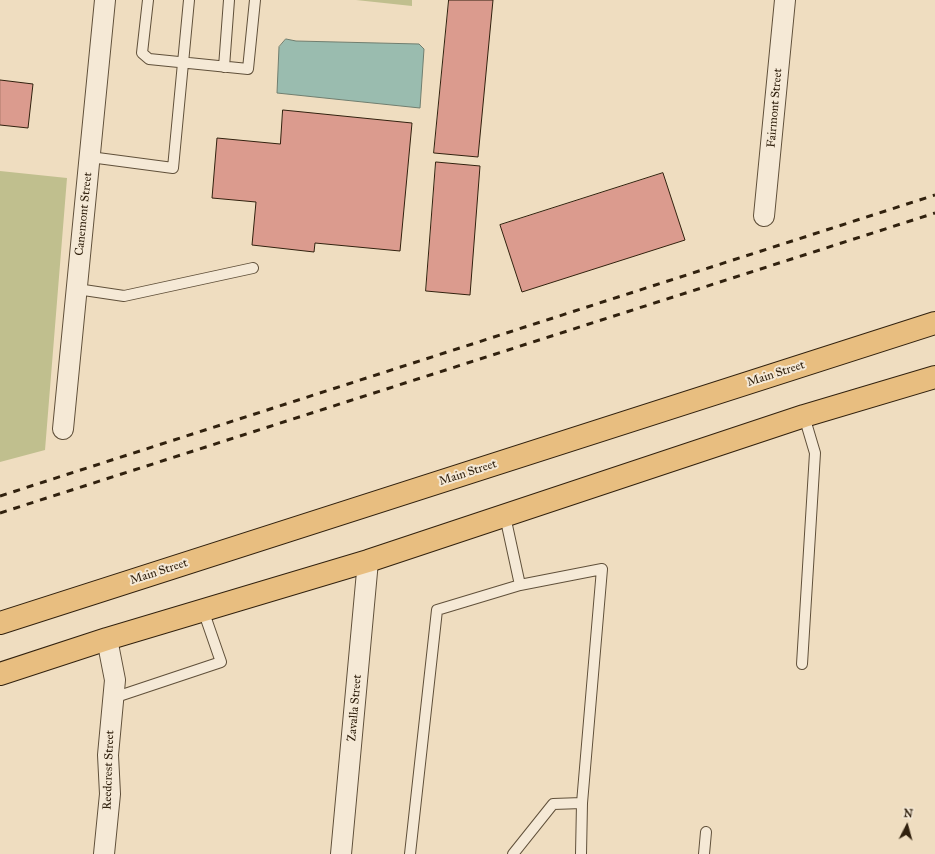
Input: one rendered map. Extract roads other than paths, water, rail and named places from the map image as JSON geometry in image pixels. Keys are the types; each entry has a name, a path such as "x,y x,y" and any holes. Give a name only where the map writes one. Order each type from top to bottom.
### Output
{"highway":[{"name":"Main Street","path":"0,623 935,323"},
{"path":"0,674 107,639 368,561 804,416 935,377"}],"street":[{"name":"Canemont Street","path":"63,429 105,0"},
{"name":"Fairmont Street","path":"764,216 785,0"},
{"name":"Zavalla Street","path":"341,854 368,561"},
{"name":"Reedcrest Street","path":"104,854 110,794 108,755 115,680 107,639"}],"lane":[{"path":"148,0 142,53 149,59 248,69 255,0"},
{"path":"90,157 173,168 188,0"},
{"path":"224,67 229,0"},
{"path":"77,289 124,296 253,268"},
{"path":"802,664 815,453 804,416"},
{"path":"505,516 520,585"},
{"path":"410,854 437,610 520,585 602,569 582,803 582,854"},
{"path":"113,698 221,662 203,610"},
{"path":"514,854 553,804 582,803"},
{"path":"704,854 706,832"}],"railway":[{"path":"0,496 935,195"},
{"path":"0,513 935,213"}]}
